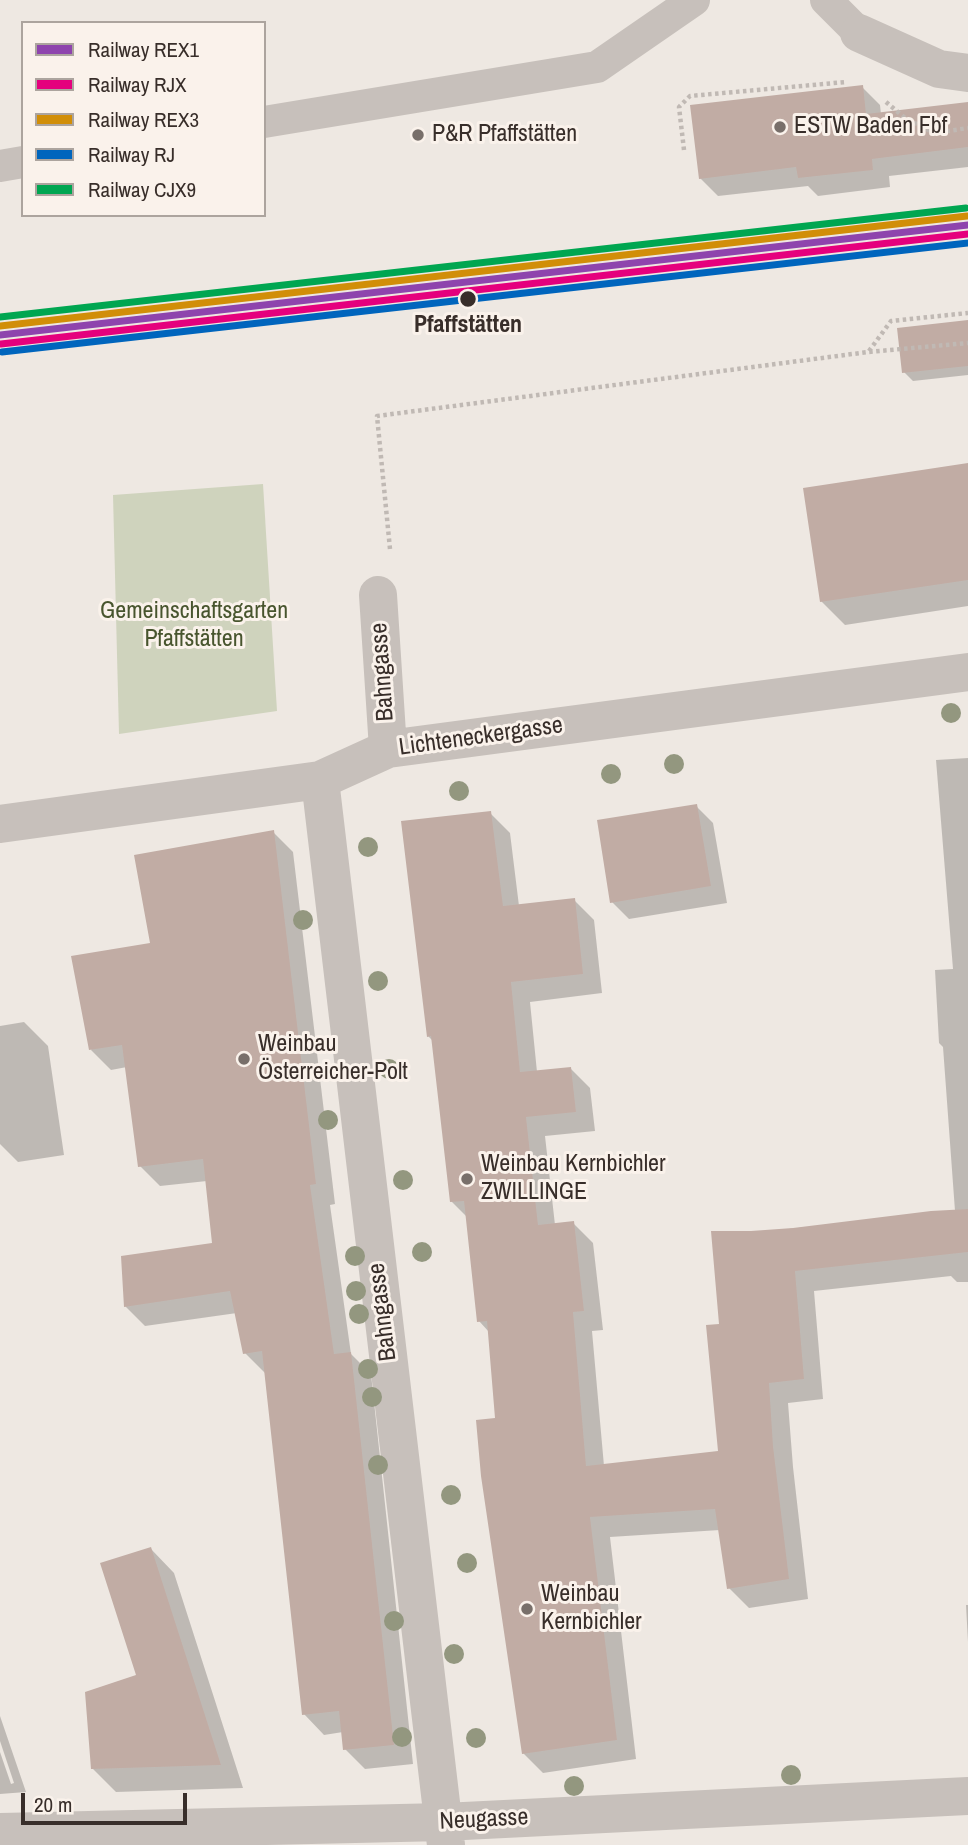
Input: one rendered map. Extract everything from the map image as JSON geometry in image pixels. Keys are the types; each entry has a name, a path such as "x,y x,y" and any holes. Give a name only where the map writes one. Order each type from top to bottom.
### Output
{"street":[{"path":"859,33 939,69 968,73"},
{"name":"Bahngasse","path":"378,594 388,749"},
{"name":"Lichteneckergasse","path":"0,824 320,780 388,749 968,672"},
{"name":"Bahngasse","path":"320,780 445,1834"},
{"name":"Neugasse","path":"0,1832 445,1834 968,1797"}],"lane":[{"path":"266,122 597,67 694,0"},
{"path":"826,0 859,33"},
{"path":"0,166 21,162"}],"path":[{"path":"684,150 680,107 690,96 849,82"},
{"path":"952,130 968,128"},
{"path":"868,352 891,321 968,313"},
{"path":"378,594 392,572 377,416 868,352 968,343"}],"green space":[{"name":"Gemeinschaftsgarten Pfaffstätten","path":"263,484 277,711 119,734 113,495"}],"building":[{"name":"ESTW Baden Fbf","path":"863,85 866,114 968,102 968,147 872,159 873,170 798,178 796,167 699,179 690,105"},
{"path":"968,320 968,366 902,373 897,328"},
{"path":"968,463 968,580 820,602 803,488"},
{"path":"697,804 711,886 610,903 597,820"},
{"path":"491,811 503,906 575,898 583,974 511,982 520,1072 571,1067 576,1112 526,1117 538,1225 574,1221 584,1311 573,1312 586,1466 718,1451 706,1325 719,1324 711,1231 793,1228 968,1209 968,1252 795,1271 804,1379 769,1383 773,1446 789,1579 727,1589 715,1509 590,1517 617,1740 522,1754 481,1476 476,1420 495,1418 487,1321 477,1322 464,1201 450,1202 431,1036 427,1037 401,821"},
{"path":"274,830 316,1184 310,1185 334,1354 351,1352 394,1745 343,1750 339,1711 302,1715 262,1351 243,1354 230,1291 124,1307 121,1256 212,1243 203,1159 138,1167 122,1045 89,1050 71,956 150,943 134,855"},
{"path":"151,1547 221,1765 91,1769 85,1692 136,1675 100,1563"}],"rail line":[{"name":"CJX9","path":"0,317 966,208"},
{"name":"REX3","path":"0,326 967,216"},
{"name":"REX1","path":"0,335 968,225"},
{"name":"RJX","path":"1,344 968,234"},
{"name":"RJ","path":"2,352 968,243"}],"place":[{"name":"ESTW Baden Fbf","path":"780,127"},
{"name":"P&R Pfaffstätten","path":"418,135"},
{"name":"Pfaffstätten","path":"468,299"},
{"name":"Weinbau Österreicher-Polt","path":"244,1059"},
{"name":"Weinbau Kernbichler ZWILLINGE","path":"467,1179"},
{"name":"Weinbau Kernbichler","path":"527,1609"}]}
